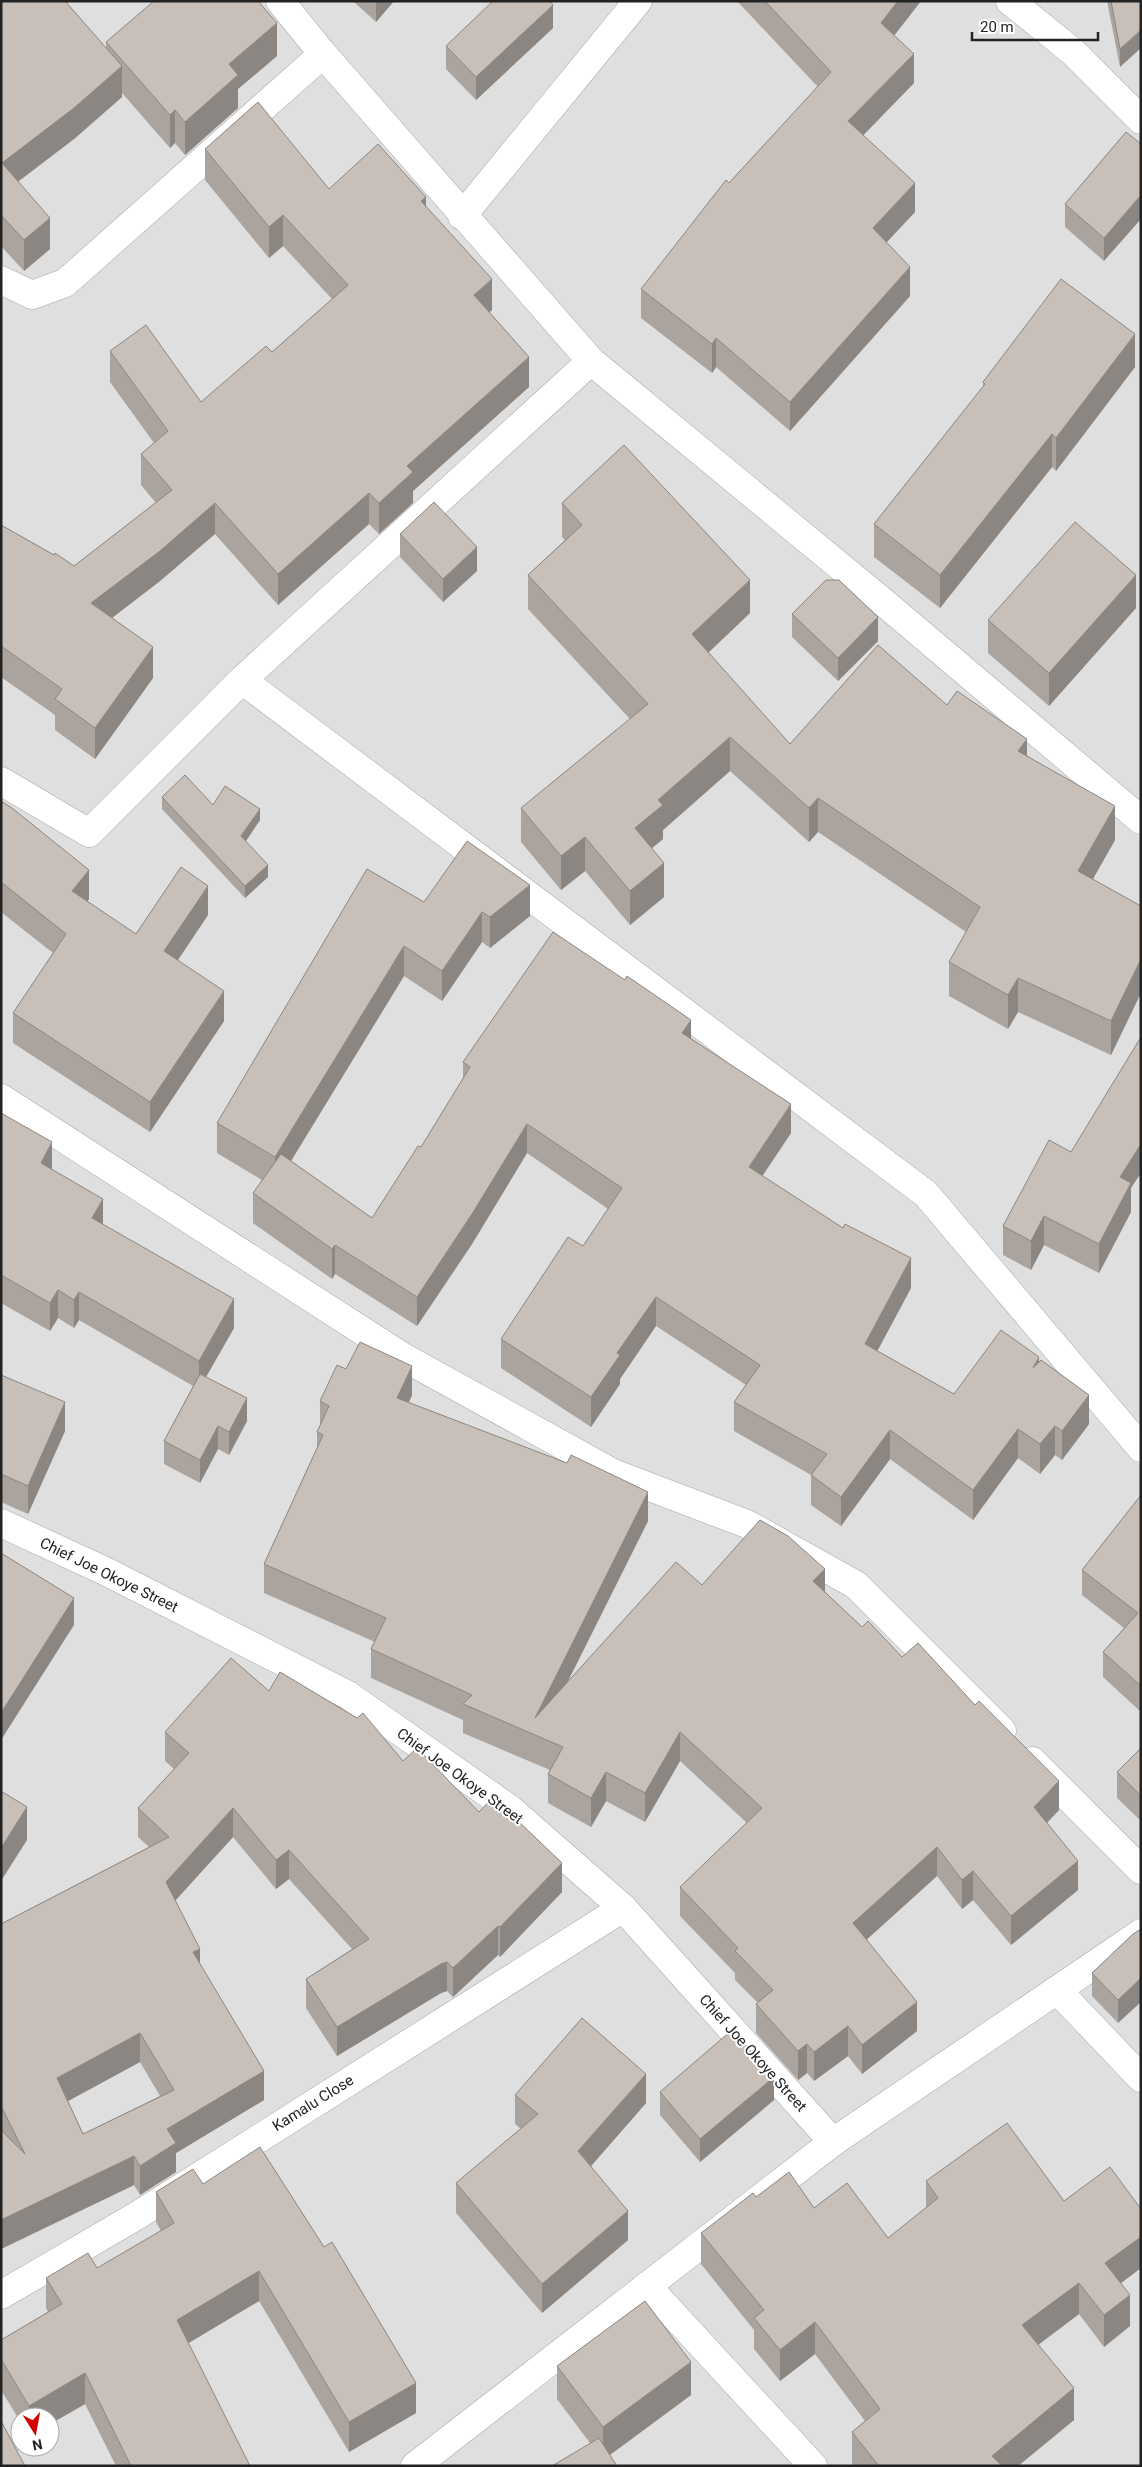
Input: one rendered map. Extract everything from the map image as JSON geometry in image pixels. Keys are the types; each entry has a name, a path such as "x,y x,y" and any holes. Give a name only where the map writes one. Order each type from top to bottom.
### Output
{"street":[{"path":"280,1 462,216 591,361 882,601 1141,820"},
{"path":"462,216 638,1"},
{"path":"1010,1 1073,52 1141,120"},
{"path":"1,280 32,295 65,283 323,54"},
{"path":"1,780 90,833 242,680 591,361"},
{"path":"242,680 926,1194 1141,1448"},
{"path":"1,1098 403,1357 613,1473 747,1524 856,1585 1141,1870"},
{"name":"Chief Joe Okoye Street","path":"1,1524 107,1572 348,1695 510,1809 623,1908 833,2142"},
{"name":"Kamalu Close","path":"1,2295 138,2215 623,1908"},
{"path":"415,2466 833,2142 1141,1933"},
{"path":"1057,1990 1141,2078"},
{"path":"647,2286 813,2466"}],"shaded area":[{"path":"1,1 1141,1 1141,2466 1,2466"}],"building":[{"path":"1,1 65,1 122,66 74,108 2,163 50,218 24,240 1,215"},
{"path":"154,1 258,1 277,23 229,64 238,75 185,122 175,110 170,115 106,42"},
{"path":"493,1 550,1 553,5 476,77 446,46"},
{"path":"765,1 898,1 881,23 914,54 848,121 915,183 873,228 910,267 790,402 716,338 712,344 641,289 726,180 729,183 831,72"},
{"path":"1111,1 1141,1 1141,30 1120,49"},
{"path":"258,102 329,189 378,144 426,197 421,201 492,279 474,295 529,357 407,466 413,472 379,503 369,493 278,574 215,503 160,551 91,603 153,647 95,728 55,699 62,689 1,646 1,525 54,555 55,553 74,566 172,490 141,454 168,431 110,351 146,325 201,402 266,346 272,352 348,285 283,215 269,227 205,149"},
{"path":"1126,132 1141,144 1141,195 1104,238 1065,204"},
{"path":"1061,279 1135,334 1056,438 1052,434 940,575 874,524 985,384 983,382"},
{"path":"624,445 750,580 692,634 790,744 878,645 947,705 957,691 1027,739 1018,751 1115,806 1078,871 1141,906 1141,959 1111,1021 1018,978 1008,995 949,962 980,907 818,798 809,808 730,737 658,800 663,805 635,828 664,863 630,891 585,837 561,856 521,808 648,704 528,575 582,525 562,503"},
{"path":"434,502 477,547 443,579 400,534"},
{"path":"1075,522 1136,575 1049,673 988,620"},
{"path":"826,580 839,580 878,617 838,658 792,614"},
{"path":"185,775 213,805 225,786 260,809 241,836 268,865 245,886 162,797"},
{"path":"1,801 89,870 72,891 136,934 181,867 208,886 164,951 224,991 150,1102 13,1013 66,934 1,882"},
{"path":"467,841 530,885 490,917 482,912 442,971 404,946 275,1157 217,1123 367,869 424,902"},
{"path":"553,932 625,980 627,976 691,1020 682,1033 791,1104 749,1167 843,1228 845,1224 911,1258 865,1344 954,1394 1001,1330 1039,1357 1033,1368 1041,1360 1089,1395 1062,1431 1055,1426 1040,1444 1018,1429 973,1490 890,1430 841,1497 811,1475 827,1454 734,1402 760,1365 656,1297 617,1353 620,1355 591,1397 501,1339 568,1237 583,1246 622,1188 527,1124 472,1214 417,1297 335,1245 332,1249 253,1193 281,1154 372,1218 418,1146 421,1147 470,1067 463,1062"},
{"path":"1141,1037 1141,1144 1120,1177 1131,1183 1099,1244 1044,1216 1031,1241 1003,1226 1049,1140 1071,1152"},
{"path":"1,1113 52,1142 41,1163 103,1199 92,1218 234,1299 199,1361 79,1292 74,1300 58,1290 50,1303 1,1275"},
{"path":"360,1342 412,1366 397,1398 567,1463 571,1455 648,1492 535,1718 676,1562 702,1585 760,1520 788,1536 825,1569 813,1581 862,1627 868,1621 902,1657 918,1643 975,1705 979,1701 1059,1781 1034,1807 1078,1861 1011,1916 973,1871 962,1880 937,1847 853,1923 917,2002 862,2045 848,2026 814,2052 807,2044 798,2051 756,2004 773,1990 735,1951 738,1948 680,1887 762,1808 680,1732 645,1793 606,1772 591,1798 548,1774 563,1747 463,1704 472,1695 371,1649 386,1618 264,1564 323,1435 317,1432 329,1406 320,1401 337,1365 346,1369"},
{"path":"200,1374 247,1398 229,1432 218,1426 200,1460 164,1441"},
{"path":"1,1375 65,1402 28,1486 1,1474"},
{"path":"1141,1495 1141,1686 1103,1652 1138,1613 1082,1570"},
{"path":"1,1553 74,1598 1,1713"},
{"path":"231,1658 269,1691 280,1672 357,1718 363,1713 403,1761 417,1748 479,1812 493,1797 562,1863 500,1927 498,1926 453,1968 447,1962 441,1964 337,2027 306,1979 369,1939 289,1850 276,1860 233,1808 166,1882 200,1949 193,1952 264,2071 167,2129 176,2143 140,2166 134,2156 1,2220 1,2130 25,2154 1,2106 1,1924 169,1837 138,1808 189,1753 165,1732","holes":["140,2033 174,2090 83,2134 57,2078"]},
{"path":"1141,1748 1141,1796 1117,1772"},
{"path":"1,1791 27,1807 1,1848"},
{"path":"1141,1929 1141,1978 1118,2000 1092,1973 1133,1934"},
{"path":"582,2018 646,2074 578,2151 628,2211 542,2284 456,2183 538,2114 515,2095"},
{"path":"732,2030 774,2077 700,2139 660,2092"},
{"path":"1007,2123 1064,2201 1110,2167 1141,2209 1141,2237 1105,2263 1130,2295 1104,2315 1079,2283 1022,2325 1074,2388 992,2456 1002,2466 879,2466 852,2432 880,2409 815,2322 780,2350 754,2318 764,2310 701,2233 753,2193 756,2197 789,2172 814,2208 847,2183 888,2238 938,2198 926,2181"},
{"path":"260,2147 324,2247 332,2242 416,2383 349,2422 259,2271 177,2320 250,2466 131,2466 85,2373 29,2406 1,2359 1,2340 62,2304 46,2278 88,2253 97,2268 174,2223 156,2192 193,2169 203,2184"},
{"path":"645,2301 691,2362 603,2427 557,2366"},
{"path":"1,2421 10,2438 10,2457 20,2457 25,2466 1,2466"},
{"path":"599,2438 617,2466 552,2466"}]}
